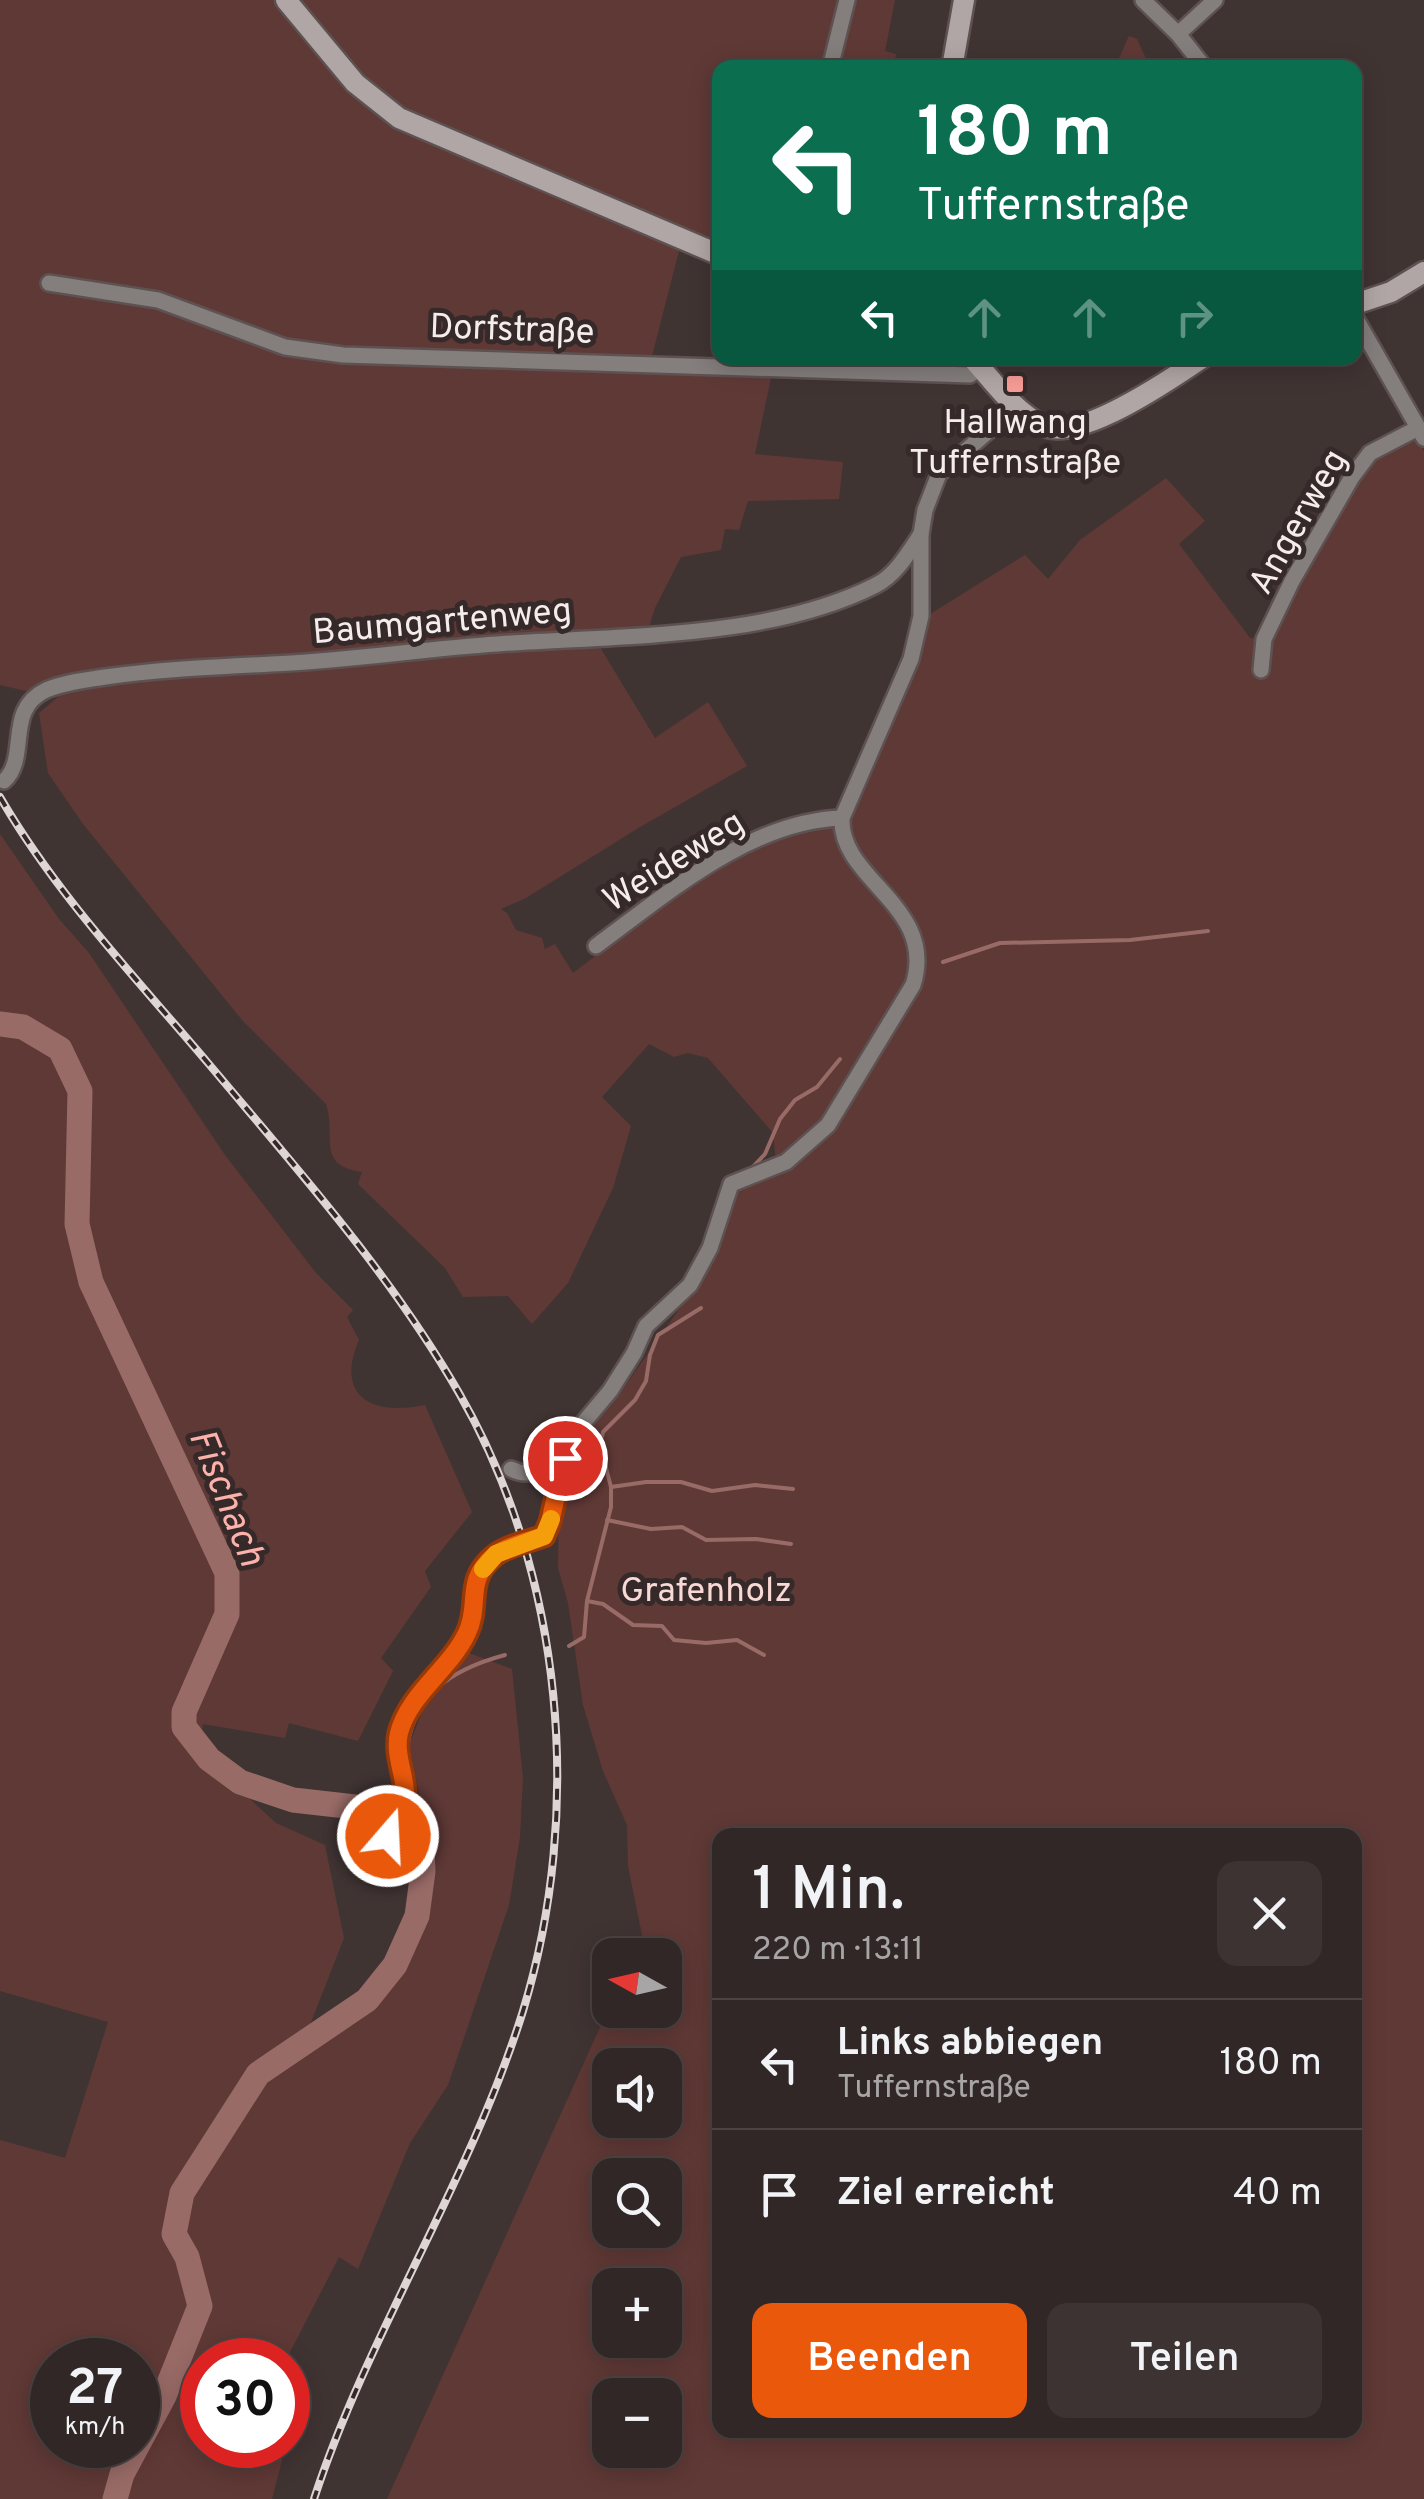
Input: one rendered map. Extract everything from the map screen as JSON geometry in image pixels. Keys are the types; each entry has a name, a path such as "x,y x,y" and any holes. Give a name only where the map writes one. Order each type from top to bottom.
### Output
{"street":[{"path":"286,0 354,83 376,104 399,118 712,252"},
{"path":"832,60 846,0"},
{"path":"953,60 964,0"},
{"path":"1143,0 1199,60"},
{"path":"1178,34 1215,0"},
{"path":"1362,302 1390,292 1424,272"},
{"name":"Dorfstraße","path":"49,283 158,300 285,347 342,355 866,374 970,375 975,365"},
{"path":"1362,328 1421,433"},
{"name":"Dorfstraße","path":"979,365 1016,407 1045,426 1063,431 1146,395 1191,365"},
{"path":"510,1469 523,1476 533,1475 610,1391 646,1326 690,1285 710,1248 730,1184 786,1162 828,1125 913,985 918,959 912,934 902,914 852,855 844,838 842,818 911,659 921,616 921,534 925,510 939,474 1016,407"},
{"name":"Angerweg","path":"1261,670 1264,639 1352,477 1370,453 1421,433"},
{"name":"Baumgartenweg","path":"4,780 12,774 24,712 34,697 65,684 165,669 326,662 400,651 728,626 833,604 882,583 921,534"},
{"name":"Weideweg","path":"596,946 720,859 788,825 842,818"},
{"path":"388,1836 405,1794 397,1741 400,1726 470,1629 472,1590 483,1570 496,1554 544,1536 573,1435"}],"green space":[{"name":"Grafenholz","path":"0,0 838,0 824,60 712,60 712,246 683,235 649,368 772,373 755,454 843,462 839,499 748,501 739,530 725,529 721,550 681,557 649,627 592,634 655,738 708,702 747,766 526,898 501,909 516,930 542,938 545,949 555,944 573,973 700,876 785,833 854,805 899,710 927,616 1025,555 1048,579 1080,540 1166,478 1205,521 1179,544 1250,638 1270,638 1367,464 1406,438 1418,439 1424,451 1424,2499 387,2499 600,2028 682,2028 682,1938 641,1938 628,1866 627,1825 603,1771 583,1705 568,1603 558,1568 559,1507 576,1447 613,1403 718,1254 734,1192 776,1162 773,1133 708,1058 688,1053 674,1057 649,1044 602,1097 631,1126 613,1188 568,1283 532,1324 508,1296 463,1297 445,1268 358,1184 362,1172 338,1163 331,1148 326,1104 242,1020 83,824 48,773 39,713 58,697 59,683 26,691 0,685"},
{"path":"853,0 895,0 885,51 896,54 895,60 839,60"},
{"path":"1129,36 1137,39 1147,60 1118,60"},
{"path":"0,834 59,919 89,953 225,1155 316,1273 353,1310 347,1317 359,1340 353,1360 355,1389 375,1405 425,1405 472,1512 425,1571 431,1587 381,1658 393,1671 358,1741 289,1723 285,1738 203,1724 199,1752 276,1823 325,1845 344,1938 295,2063 397,1966 424,1918 431,1850 409,1745 422,1712 469,1653 512,1669 523,1778 520,1837 509,1905 448,2085 410,2143 358,2269 339,2257 297,2338 180,2338 180,2468 280,2468 272,2499 0,2499 0,2140 65,2158 108,2022 0,1991"}],"waterway":[{"path":"943,962 1000,943 1130,940 1208,931"},
{"name":"Fischach","path":"0,1024 23,1027 60,1049 80,1091 77,1224 91,1282 227,1573 227,1614 184,1712 184,1727 209,1759 240,1782 293,1800 355,1807 386,1818 415,1834 422,1850 417,1916 395,1965 367,2000 258,2074 182,2193 174,2234 187,2257 200,2306 164,2396 122,2474 115,2499"},
{"path":"748,1172 765,1154 780,1119 795,1100 817,1087 840,1059"},
{"path":"569,1646 584,1637 587,1601 611,1507 611,1487 600,1445 603,1432 635,1400 646,1381 658,1335 701,1308"},
{"path":"611,1487 681,1482 712,1491 755,1485 793,1489"},
{"path":"607,1520 651,1529 682,1527 706,1540 756,1539 791,1544"},
{"path":"587,1601 603,1604 633,1625 662,1626 674,1640 737,1640 764,1655"},
{"path":"406,1757 416,1717 436,1689 467,1669 505,1655"},
{"path":"410,1777 426,1829 422,1850"}],"railway":[{"path":"0,797 71,901 341,1223 432,1349 494,1464 522,1538 541,1616 553,1695 557,1776 554,1856 542,1934 523,2011 476,2135 362,2376 314,2499"}],"slow traffic":[{"path":"483,1569 496,1554 544,1536 551,1519"}],"place":[{"name":"Hallwang Tuffernstraße","path":"1015,384"}],"route":[{"path":"388,1836 405,1794 397,1741 400,1726 470,1629 472,1590 483,1570 496,1554 544,1536 565,1458"}]}
